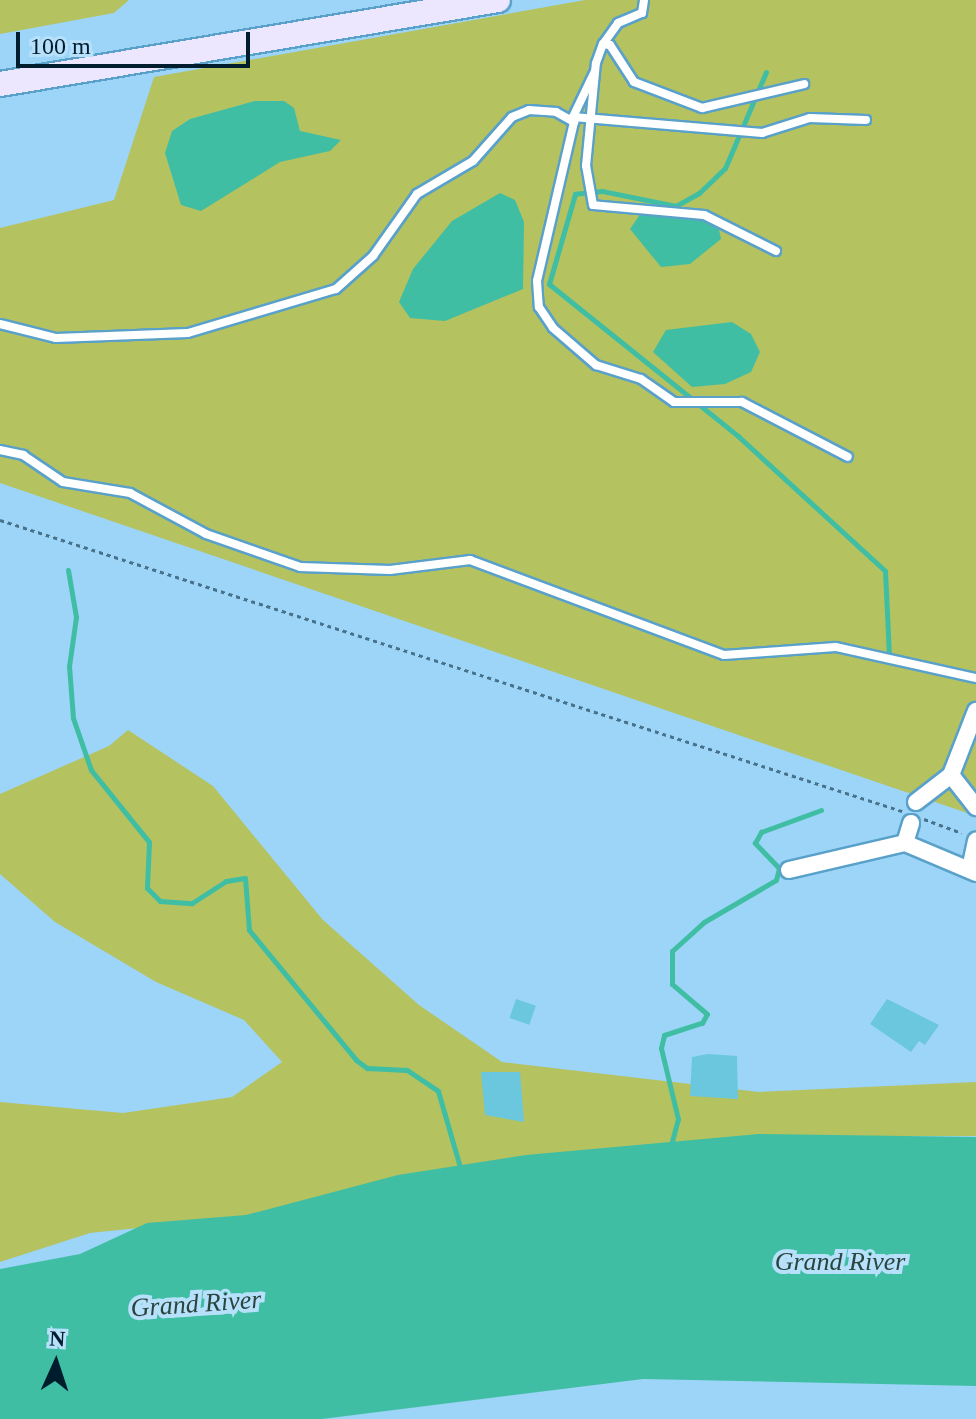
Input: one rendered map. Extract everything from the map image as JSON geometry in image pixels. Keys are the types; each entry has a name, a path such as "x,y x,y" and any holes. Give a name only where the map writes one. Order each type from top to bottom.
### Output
{"main road":[{"path":"0,84 498,0"}],"street":[{"path":"916,802 951,775 976,711"},
{"path":"951,775 976,807"},
{"path":"905,843 911,823"},
{"path":"789,870 905,843 973,871 976,839"}],"lane":[{"path":"644,0 642,13 618,23 603,44 595,71 573,117 567,173 537,281 539,307 553,328 596,365 641,379 674,402 742,402 848,457"},
{"path":"603,44 634,82 702,108 723,106 745,93 769,97 804,84"},
{"path":"595,71 593,119 586,166 593,205 704,215 776,251"},
{"path":"0,324 56,338 188,333 322,294 354,277 417,194 483,154 512,117 529,110 593,119 762,133 810,118 866,120"},
{"path":"0,450 23,455 63,482 130,493 206,534 300,567 390,570 470,560 724,655 836,647 976,678"}],"path":[{"path":"0,520 976,839"}],"shaded area":[{"path":"0,0 129,0 114,13 0,34"},
{"path":"585,0 976,0 976,816 0,483 0,228 114,200 154,77"},
{"path":"128,730 213,786 323,920 419,1005 502,1062 759,1092 976,1082 976,1136 812,1136 457,1170 263,1215 90,1233 0,1262 0,1102 123,1113 232,1097 282,1062 244,1020 156,982 55,922 0,874 0,794 109,746"}],"water":[{"path":"255,101 284,101 294,108 300,131 341,140 330,151 280,162 201,211 181,205 165,153 172,131 190,119"},
{"path":"500,193 515,200 524,222 523,289 445,321 410,318 399,302 413,269 452,221"},
{"path":"641,213 701,217 719,230 721,239 690,264 661,267 630,229"},
{"path":"732,322 751,334 760,352 751,372 725,384 692,387 653,352 666,330"},
{"name":"Grand River","path":"759,1134 976,1137 976,1386 643,1379 322,1419 0,1419 0,1269 80,1254 147,1223 246,1215 398,1175 526,1155"}],"building":[{"path":"516,999 536,1006 529,1025 509,1018"},
{"path":"887,999 939,1025 925,1045 919,1041 911,1052 870,1024"},
{"path":"708,1054 737,1056 738,1099 690,1096 692,1057"},
{"path":"481,1072 520,1072 524,1122 485,1115"}],"waterway":[{"path":"766,72 725,168 699,193 676,206 602,191 575,194 549,284 739,437 885,571 889,656"},
{"path":"68,570 76,617 69,666 73,718 91,770 149,842 147,888 160,901 192,903 226,881 245,878 249,930 356,1060 367,1068 407,1070 438,1091 460,1167"},
{"path":"671,1145 678,1119 661,1048 664,1035 702,1023 707,1014 672,984 672,951 704,922 776,880 779,868 755,843 761,832 821,810"}]}
